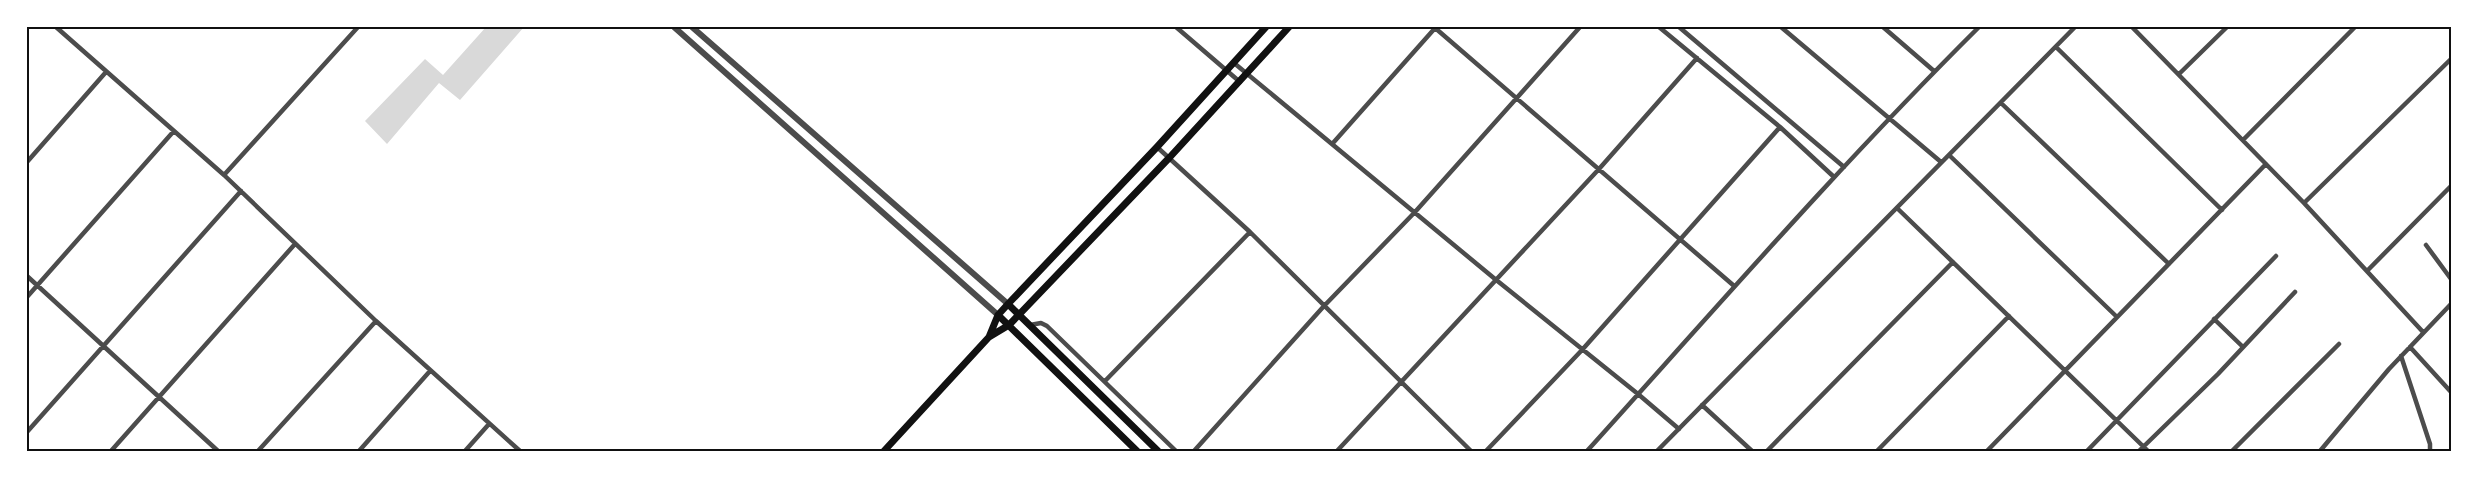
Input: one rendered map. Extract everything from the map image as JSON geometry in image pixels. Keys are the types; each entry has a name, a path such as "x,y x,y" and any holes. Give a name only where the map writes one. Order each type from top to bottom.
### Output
{"main road":[{"path":"989,337 998,315 1157,147 1266,27"},
{"path":"884,451 989,337 1009,326 1290,27"},
{"path":"1008,304 1158,451"},
{"path":"998,315 1137,451"}],"street":[{"path":"56,27 241,191 376,321 520,451"},
{"path":"224,176 358,27"},
{"path":"674,27 998,315"},
{"path":"692,27 1008,304"},
{"path":"1176,27 1240,82"},
{"path":"1333,143 1435,27 1733,285"},
{"path":"1194,451 1324,306 1415,212 1580,27"},
{"path":"1659,27 1780,128 1834,177"},
{"path":"1679,27 1844,167"},
{"path":"1781,27 1941,162"},
{"path":"1884,27 1934,71"},
{"path":"1587,451 1733,285 1888,118 1979,27"},
{"path":"1657,451 2076,27"},
{"path":"2132,27 2304,203 2422,332"},
{"path":"2179,74 2227,27"},
{"path":"2243,140 2355,27"},
{"path":"2056,47 2222,210"},
{"path":"1337,451 1599,169 1697,58"},
{"path":"2304,203 2451,59"},
{"path":"1234,63 1679,429"},
{"path":"27,162 106,72"},
{"path":"2001,103 2169,264"},
{"path":"1486,451 1582,350 1780,128"},
{"path":"27,297 173,132"},
{"path":"1157,147 1250,232 1471,451"},
{"path":"1949,155 2117,317"},
{"path":"1987,451 2266,164"},
{"path":"2367,271 2451,186"},
{"path":"27,432 241,191"},
{"path":"1898,208 2066,370 2144,450 2295,292"},
{"path":"1105,381 1250,232"},
{"path":"111,451 295,244"},
{"path":"2426,245 2451,279"},
{"path":"2087,451 2276,256"},
{"path":"1767,451 1953,262"},
{"path":"27,276 218,451"},
{"path":"2331,451 2322,449 2422,332 2451,304"},
{"path":"1877,451 2009,316"},
{"path":"2214,319 2243,347"},
{"path":"258,451 376,321"},
{"path":"1030,325 1041,323 1047,326 1176,451"},
{"path":"2232,451 2339,344"},
{"path":"2410,347 2451,392"},
{"path":"2401,356 2430,444 2430,451"},
{"path":"358,451 430,371"},
{"path":"1702,405 1752,451"},
{"path":"465,451 489,424"}],"shaded area":[{"path":"486,27 524,27 460,100 439,83 387,144 365,121 425,59 443,75"}]}
